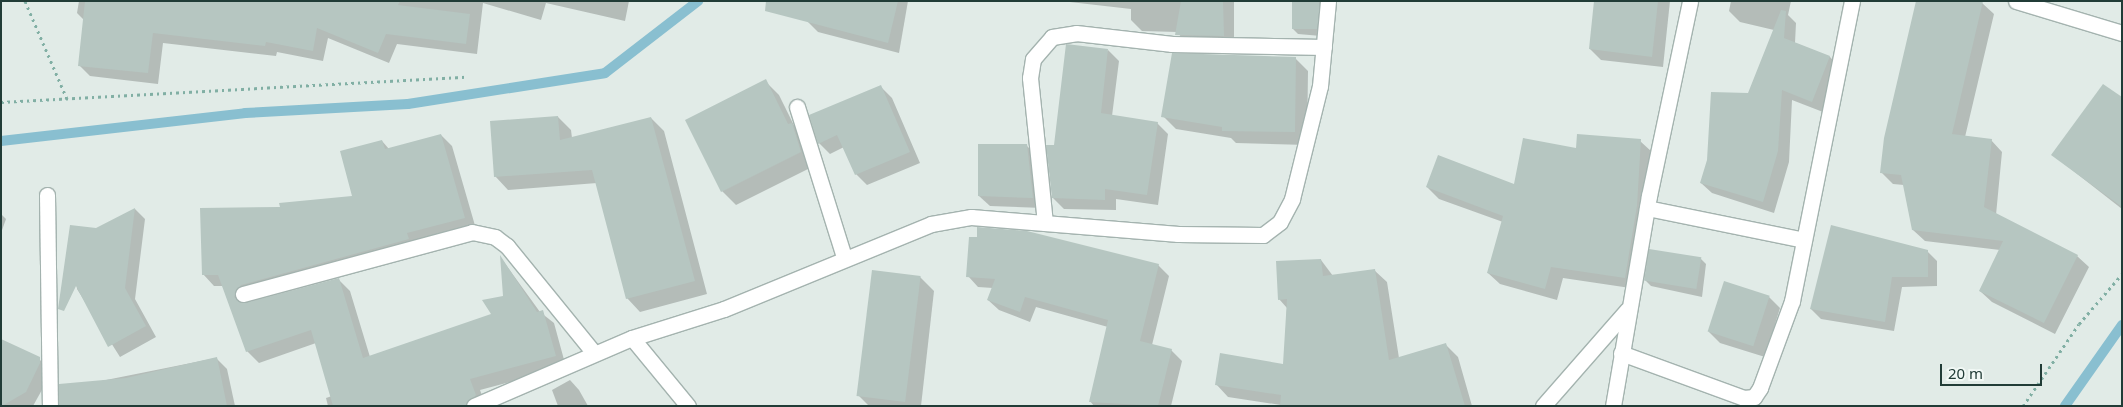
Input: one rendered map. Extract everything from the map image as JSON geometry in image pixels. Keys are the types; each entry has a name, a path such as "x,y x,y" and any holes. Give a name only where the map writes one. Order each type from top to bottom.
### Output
{"street":[{"path":"474,406 594,353 632,338 724,309 844,257 931,224 971,217 1178,234 1263,235 1280,222 1292,199 1320,86 1328,1"},
{"path":"1613,406 1627,310 1646,208 1690,1"},
{"path":"1621,353 1734,395 1754,397 1792,301 1852,1"},
{"path":"2016,1 2122,33"},
{"path":"1045,224 1030,78 1033,59 1052,37 1076,33 1172,44 1324,47"},
{"path":"798,107 844,257"},
{"path":"47,195 50,406"},
{"path":"1646,208 1804,240"},
{"path":"242,294 472,232 495,237 506,246 594,353"},
{"path":"1543,406 1627,310"},
{"path":"632,338 688,406"}],"path":[{"path":"25,1 67,99"},
{"path":"1,102 466,77"},
{"path":"2023,406 2079,324 2122,274"}],"building":[{"path":"85,1 400,1 398,5 470,14 466,44 386,34 378,53 317,28 313,51 266,42 265,46 153,33 148,73 78,66"},
{"path":"766,1 898,1 888,43 765,11"},
{"path":"1181,1 1223,1 1224,36 1175,35"},
{"path":"1292,1 1319,1 1319,29 1292,29"},
{"path":"1594,1 1658,1 1652,57 1589,49"},
{"path":"1916,1 1983,1 1952,134 1992,139 1984,207 2078,255 2044,323 1979,291 2003,241 1912,230 1901,175 1880,173 1884,138"},
{"path":"1781,10 1786,11 1784,38 1830,56 1812,102 1782,90 1778,151 1763,202 1700,183 1707,160 1711,92 1748,93"},
{"path":"1066,44 1108,49 1101,113 1158,122 1147,195 1105,189 1105,200 1052,198 1046,145 1054,145"},
{"path":"1172,53 1296,57 1295,132 1222,131 1222,127 1161,117"},
{"path":"766,79 788,124 792,123 801,152 721,192 685,120"},
{"path":"2103,84 2122,97 2122,207 2051,155"},
{"path":"881,85 910,152 855,175 837,135 818,144 809,115"},
{"path":"558,116 560,140 651,117 695,281 626,299 592,170 494,177 490,121"},
{"path":"441,134 465,218 407,233 409,239 241,285 234,297 245,303 339,278 363,358 491,314 482,300 503,296 500,255 537,312 543,310 556,356 470,379 476,395 465,406 333,406 311,330 246,352 218,275 202,275 200,208 280,207 279,203 352,196 340,151 382,140 385,149"},
{"path":"1577,134 1641,139 1637,206 1625,278 1551,267 1545,289 1487,273 1503,216 1426,187 1438,155 1514,184 1523,138 1576,148"},
{"path":"978,144 1027,144 1033,198 978,196"},
{"path":"135,208 125,288 146,326 108,347 76,286 64,311 58,309 70,225 96,228"},
{"path":"1831,225 1928,250 1928,277 1892,277 1885,322 1810,309"},
{"path":"977,227 1027,231 1159,264 1140,341 1172,349 1158,406 1089,402 1108,320 1025,297 1020,312 987,300 995,279 966,277 969,237 977,237"},
{"path":"1649,249 1701,257 1696,289 1644,281"},
{"path":"1321,259 1323,276 1375,269 1389,360 1446,343 1465,406 1280,406 1281,395 1215,385 1220,353 1283,364 1287,299 1278,300 1276,261"},
{"path":"872,270 921,276 905,402 857,396"},
{"path":"1724,281 1770,296 1753,346 1708,331"},
{"path":"1,339 40,357 40,363 26,392 2,406"},
{"path":"217,357 227,406 59,406 59,384 126,378"}],"waterway":[{"path":"1,141 245,113 408,104 605,73 698,1"},
{"path":"2065,406 2122,325"}]}
